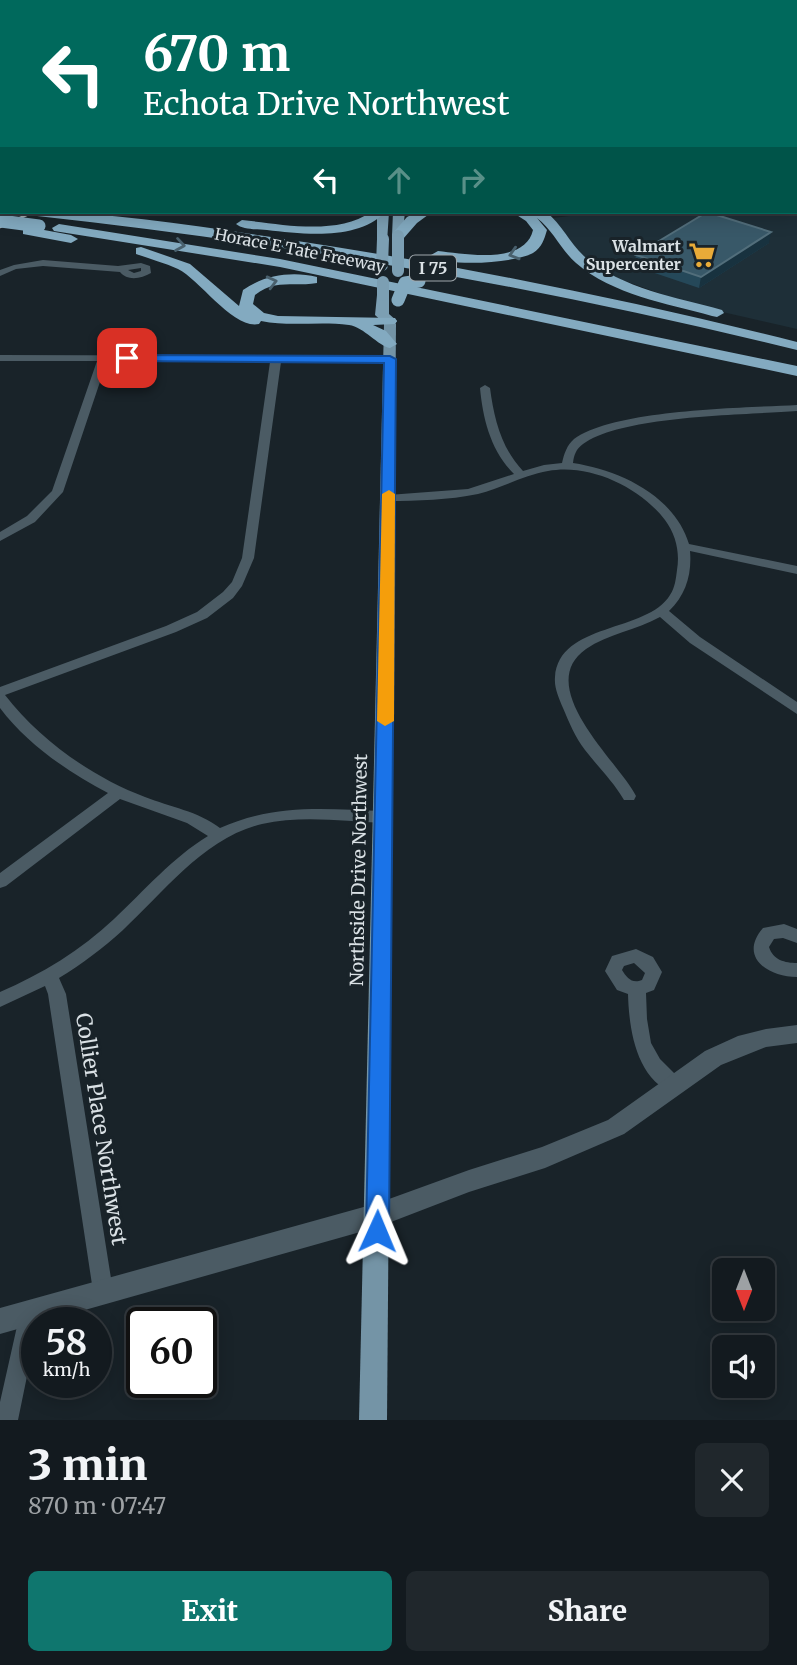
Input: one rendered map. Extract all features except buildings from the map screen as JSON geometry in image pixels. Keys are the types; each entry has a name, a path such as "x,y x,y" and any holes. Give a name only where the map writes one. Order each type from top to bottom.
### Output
{"highway":[{"path":"146,214 270,226 337,228 362,224 378,214"},
{"name":"Northside Drive Northwest","path":"381,214 379,243 382,315 390,323 397,316 406,275 398,236 398,214"},
{"path":"398,236 412,220 422,214"},
{"path":"159,215 379,243 465,259 507,257 530,248 540,235 536,223 521,214"},
{"path":"540,214 551,222 579,258 611,279 649,294 797,334"},
{"name":"Horace E Tate Freeway","path":"35,223 65,215 231,235 406,262 622,305 797,349"},
{"name":"Horace E Tate Freeway","path":"0,221 35,223 280,263 560,321 644,329 797,371"},
{"path":"0,227 35,223 174,261 195,273 238,312 253,321 287,326 390,323"},
{"path":"379,243 770,327"},
{"path":"382,265 406,275 797,365"},
{"path":"344,321 363,315 406,275"},
{"path":"398,303 406,275"},
{"path":"390,323 267,318 248,309 246,297 252,289 262,284 301,279 560,321"},
{"path":"360,325 381,334 390,351"},
{"path":"644,329 797,349"},
{"path":"644,329 797,380"}],"main road":[{"name":"Northside Drive Northwest","path":"373,1420 390,323"}],"street":[{"path":"0,273 37,263 123,269"},
{"path":"0,358 276,358 390,351"},
{"path":"0,537 32,519 57,492 103,358"},
{"path":"0,692 187,623 216,605 238,583 248,558 276,358"},
{"path":"485,388 492,430 510,464 522,476"},
{"path":"567,466 569,453 578,442 615,426 797,408"},
{"path":"388,498 463,493 545,468 567,466 606,474 641,491 671,519 684,547 680,590 673,602 661,611 584,644 571,655 562,670 562,690 580,732 590,747 615,771 629,796"},
{"path":"684,547 707,549 748,561 797,570"},
{"path":"661,611 695,640 797,709"},
{"path":"0,698 6,708 34,736 119,792 200,821 219,836"},
{"path":"0,882 119,792"},
{"path":"0,1000 50,975 102,940 199,850 219,836 247,823 277,816 384,817"},
{"path":"797,936 784,931 769,933 761,943 761,950 768,962 775,967 797,970"},
{"name":"Collier Place Northwest","path":"50,975 57,994 103,1291"},
{"path":"636,989 646,1055 653,1068 675,1086"},
{"path":"47,1307 378,1215 587,1141 642,1111 713,1058 738,1046 766,1038 796,1037"},
{"path":"0,1321 21,1315"},
{"path":"7,1420 21,1354"}],"shaded area":[{"path":"586,214 797,214 797,329 692,305 589,268 545,219"}],"railway":[{"path":"0,227 29,214"}],"slow traffic":[{"path":"385,721 389,494"}],"place":[{"name":"Walmart Supercenter","path":"702,255"}],"route":[{"path":"127,358 390,359 377,1231"}]}
